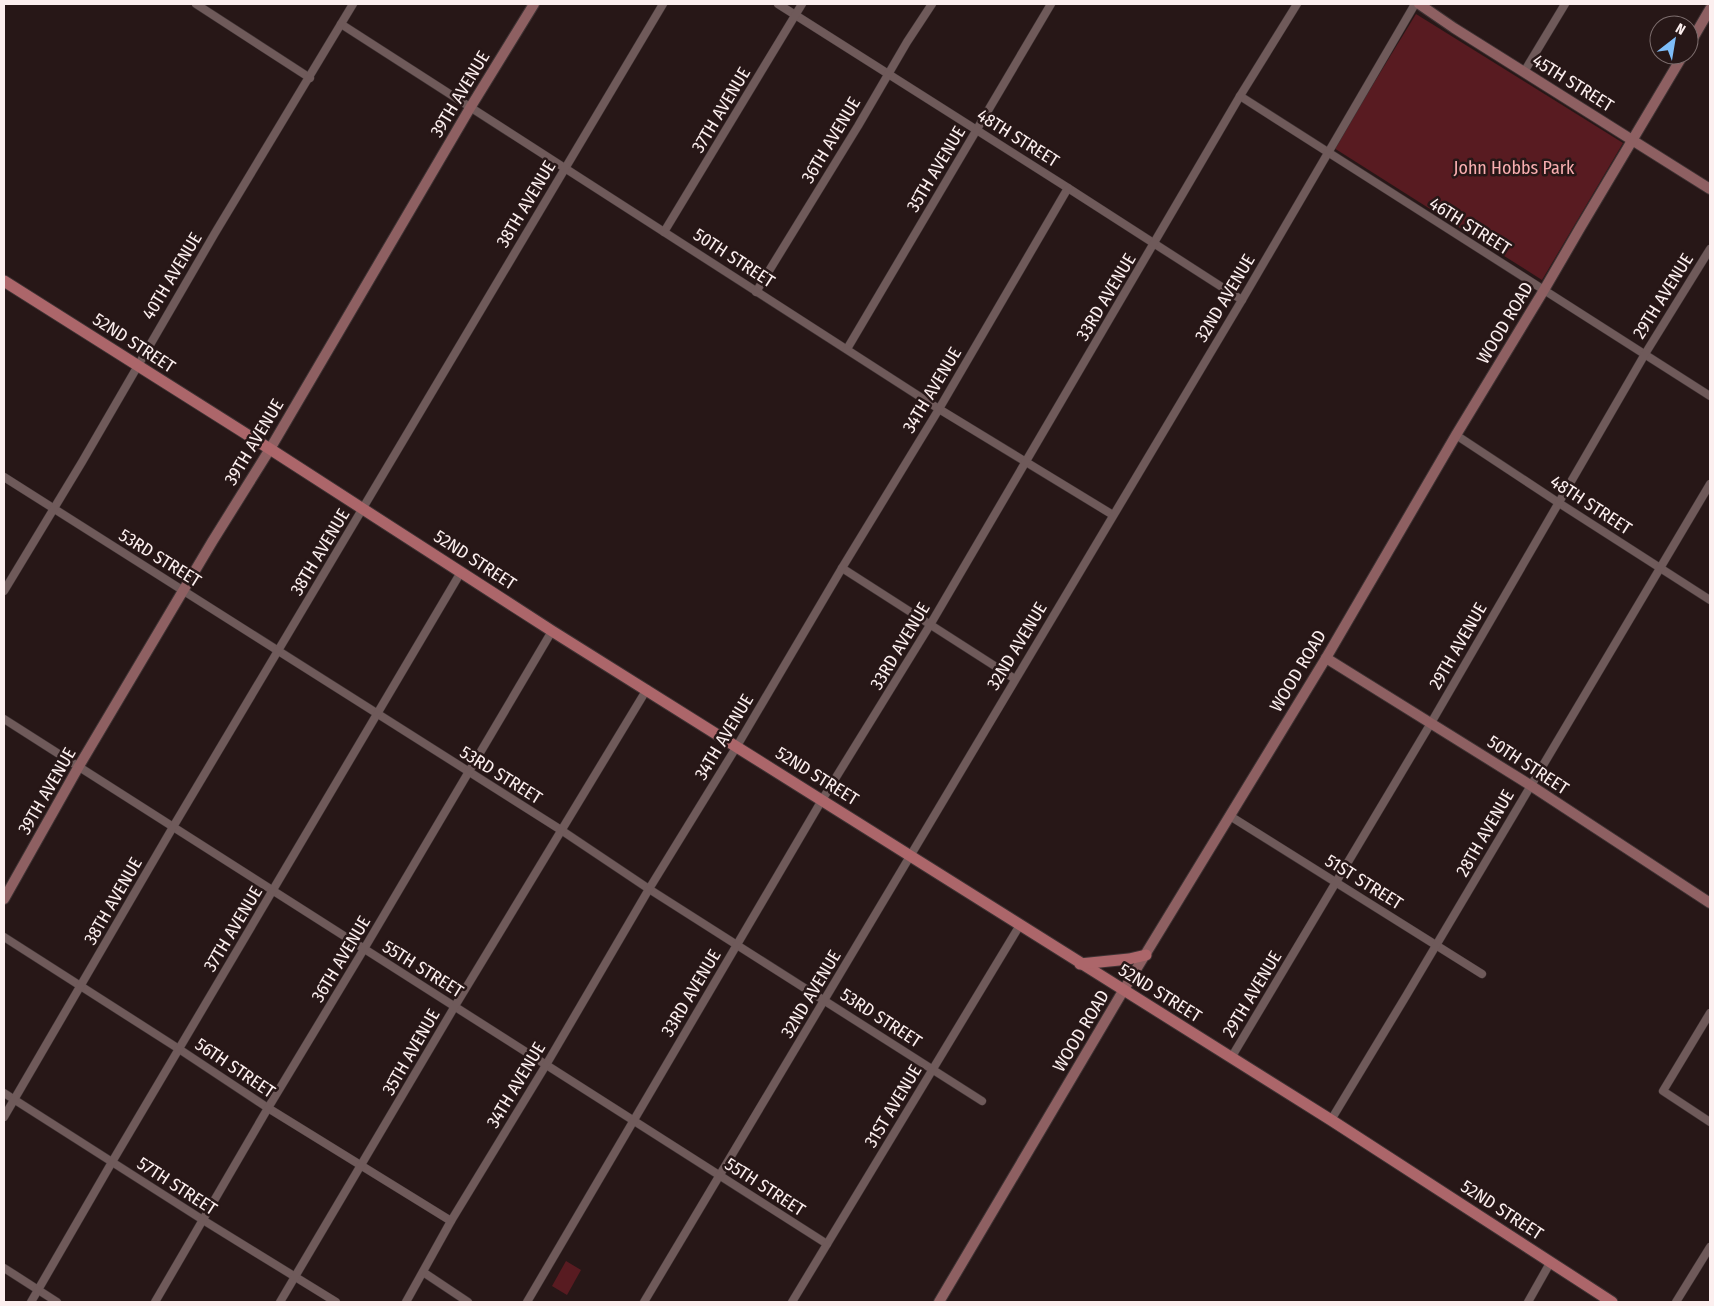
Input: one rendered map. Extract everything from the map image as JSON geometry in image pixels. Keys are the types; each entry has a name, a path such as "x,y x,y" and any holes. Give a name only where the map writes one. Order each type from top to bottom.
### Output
{"main road":[{"name":"52ND STREET","path":"4,281 364,509 552,631 1330,1120 1612,1302"},
{"path":"1080,964 1129,959 1146,954"}],"street":[{"path":"196,4 310,78"},
{"name":"40TH AVENUE","path":"4,591 82,462 136,365 353,4"},
{"name":"39TH AVENUE","path":"4,899 79,766 270,449 470,108 534,4"},
{"name":"38TH AVENUE","path":"4,1117 173,828 663,4"},
{"name":"48TH STREET","path":"778,4 1242,300"},
{"name":"37TH AVENUE","path":"664,232 802,4"},
{"name":"36TH AVENUE","path":"756,292 858,126 888,73 932,4"},
{"name":"35TH AVENUE","path":"847,349 1051,4"},
{"name":"33RD AVENUE","path":"527,1302 822,800 930,624 1240,96 1297,4"},
{"name":"45TH STREET","path":"1417,4 1710,189"},
{"name":"32ND AVENUE","path":"644,1302 1417,4"},
{"path":"1524,72 1565,4"},
{"path":"1699,28 1710,9"},
{"name":"50TH STREET","path":"341,24 939,409 1113,515"},
{"name":"WOOD ROAD","path":"939,1302 1123,991 1326,658 1456,435 1677,65"},
{"name":"46TH STREET","path":"1240,96 1710,396"},
{"name":"34TH AVENUE","path":"406,1302 451,1221 546,1065 648,889 737,746 939,409 1068,188"},
{"name":"29TH AVENUE","path":"1231,1058 1431,723 1645,354 1710,249"},
{"name":"48TH STREET","path":"1456,435 1710,600"},
{"name":"53RD STREET","path":"4,477 982,1100"},
{"name":"28TH AVENUE","path":"1330,1120 1436,946 1710,484"},
{"path":"842,568 1015,679"},
{"name":"37TH AVENUE","path":"31,1302 461,572"},
{"name":"36TH AVENUE","path":"155,1302 268,1108 552,631"},
{"name":"50TH STREET","path":"1326,658 1530,785 1710,903"},
{"name":"35TH AVENUE","path":"280,1302 560,830 647,689"},
{"name":"55TH STREET","path":"4,719 827,1244"},
{"name":"51ST STREET","path":"1230,816 1482,974"},
{"name":"31ST AVENUE","path":"792,1302 1020,925"},
{"name":"56TH STREET","path":"4,937 268,1108 451,1221"},
{"path":"1710,1013 1663,1091 1710,1122"},
{"name":"57TH STREET","path":"4,1093 336,1302"},
{"path":"1676,1302 1710,1247"},
{"path":"1528,1302 1550,1263"},
{"path":"4,1268 57,1302"},
{"path":"423,1272 468,1302"}],"green space":[{"name":"John Hobbs Park","path":"1416,14 1623,143 1542,280 1334,148"},
{"path":"566,1261 581,1270 567,1295 552,1286"}]}
